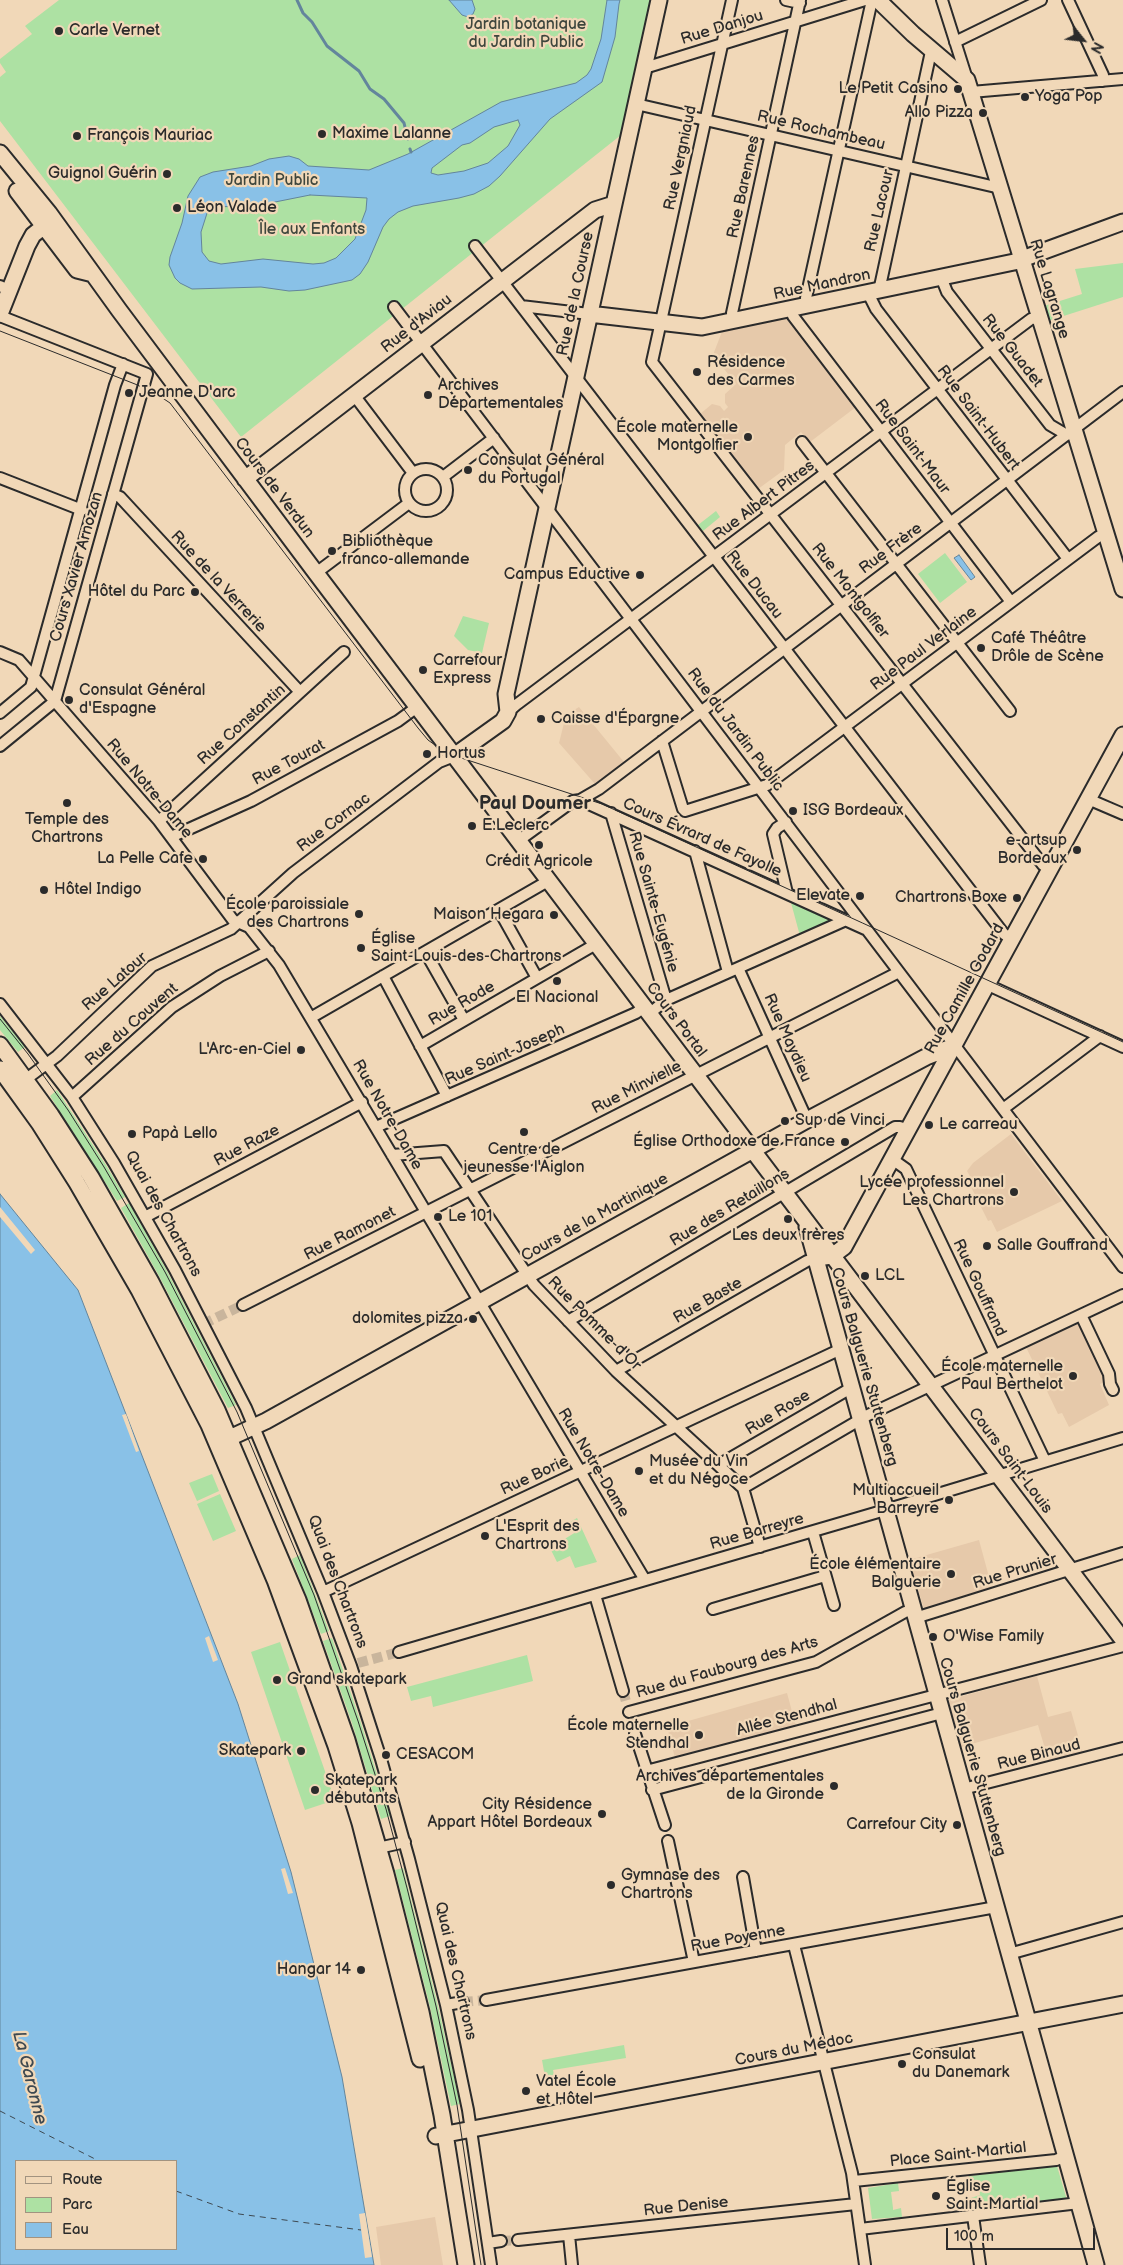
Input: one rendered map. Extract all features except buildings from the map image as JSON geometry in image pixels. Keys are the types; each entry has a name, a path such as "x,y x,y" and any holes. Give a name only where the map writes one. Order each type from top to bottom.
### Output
{"main road":[{"name":"Rue de la Course","path":"508,712 506,694 659,0"},
{"path":"878,0 934,52 956,63 969,86"},
{"name":"Rue Lagrange","path":"969,86 1040,318 1070,432 1106,533 1123,589"},
{"name":"Cours de Verdun","path":"0,153 93,274 153,369 245,479 518,841"},
{"name":"Cours de Verdun","path":"0,169 77,270 93,274"},
{"name":"Rue d'Aviau","path":"245,479 595,210 614,204"},
{"name":"Rue Mandron","path":"589,314 702,327 1022,260 1123,222"},
{"path":"0,315 5,288 33,234 44,226 51,229 74,248"},
{"path":"454,756 502,721 508,712"},
{"name":"Rue Camille Godard","path":"832,1256 844,1247 1123,735"},
{"name":"Cours Portal","path":"518,841 832,1256"},
{"path":"0,1045 39,1123 112,1241 167,1344 223,1441 300,1646 373,1849 418,2052 440,2136 466,2265"},
{"name":"Cours de la Martinique","path":"223,1441 254,1426 480,1302 807,1120 926,1057 954,1046"},
{"path":"0,1069 20,1084"},
{"name":"Cours Portal","path":"806,1220 815,1259"},
{"path":"815,1259 832,1256"},
{"name":"Cours Saint-Louis","path":"832,1256 1123,1640"},
{"name":"Cours Balguerie Stuttenberg","path":"815,1259 1096,2265"},
{"name":"Cours du Médoc","path":"440,2136 1123,2004"},
{"path":"440,2136 457,2265"}],"street":[{"name":"Rue Vergniaud","path":"660,322 732,0"},
{"path":"786,0 800,1"},
{"name":"Rue Danjou","path":"644,65 651,66 865,0"},
{"path":"807,306 806,298 872,0"},
{"path":"942,0 955,42 956,63"},
{"path":"955,42 1041,0"},
{"path":"1068,0 1103,75 1103,81"},
{"name":"Rue Barennes","path":"733,321 732,313 800,1"},
{"name":"Rue Lacour","path":"874,292 906,166 930,56 934,52"},
{"path":"969,86 1123,80"},
{"name":"Rue Rochambeau","path":"636,104 1000,188"},
{"name":"Rue Ducau","path":"475,246 1004,934 1012,939"},
{"name":"Rue Guadet","path":"941,278 947,292 1050,425 1070,432"},
{"name":"Rue Saint-Hubert","path":"874,292 876,309 1068,559"},
{"name":"Rue Mandron","path":"521,306 589,314"},
{"name":"Rue du Jardin Public","path":"394,307 1123,1267"},
{"name":"Rue Saint-Maur","path":"791,309 793,316 1011,602"},
{"path":"0,315 123,364 153,369"},
{"name":"Rue Albert Pitres","path":"508,712 516,704 1031,319 1040,318"},
{"name":"Rue Montgolfier","path":"660,322 652,362 1043,865 1050,870"},
{"name":"Cours Xavier Arnozan","path":"0,713 31,688 82,510 115,384 123,364"},
{"name":"Cours Xavier Arnozan","path":"55,702 113,494 153,369"},
{"path":"1070,432 1123,392"},
{"path":"354,395 413,473"},
{"name":"Rue Frère","path":"518,841 573,801 580,800 598,789 1070,432"},
{"path":"443,477 494,438"},
{"path":"802,442 1010,711"},
{"path":"432,469 443,477 448,489 447,496 439,507 433,510 420,510 409,503 406,497 405,484 413,473 419,470 432,469"},
{"path":"0,478 82,510"},
{"name":"Rue de la Verrerie","path":"113,494 120,497 300,692"},
{"path":"316,573 409,503"},
{"name":"Rue Paul Verlaine","path":"662,741 683,809 689,811 760,788 845,727 1068,559 1106,533"},
{"name":"Rue Notre-Dame","path":"0,652 19,660 159,821 230,916 249,927 269,951 312,1017 645,1580"},
{"name":"Rue Constantin","path":"159,821 344,652"},
{"path":"0,746 55,702"},
{"name":"Rue Tourat","path":"171,837 251,801 398,721 417,707"},
{"name":"Rue Cornac","path":"238,922 293,873 440,762 454,756"},
{"name":"Cours Évrard de Fayolle","path":"580,800 866,929"},
{"path":"1088,800 1123,814"},
{"name":"Rue Sainte-Eugénie","path":"611,813 666,1000"},
{"path":"786,822 777,828 773,834 787,893"},
{"path":"695,851 728,972"},
{"path":"312,1017 548,881"},
{"path":"499,910 538,978"},
{"name":"Rue Saint-Joseph","path":"376,1127 636,1013 647,1010 846,920"},
{"name":"Rue Latour","path":"20,1084 47,1063 152,966 231,928 238,922"},
{"name":"Rue Rode","path":"420,1046 596,944"},
{"name":"Rue du Couvent","path":"72,1097 172,1007 220,976 269,951"},
{"path":"426,953 464,1020"},
{"name":"Rue Maydieu","path":"738,968 807,1120"},
{"name":"Rue Minvielle","path":"469,1189 899,972"},
{"path":"383,976 447,1096"},
{"path":"988,984 1123,1047"},
{"name":"Quai des Chartrons","path":"0,1004 72,1097 114,1162 203,1324 254,1426 354,1664 404,1842 446,2005 471,2130 491,2265"},
{"path":"1003,1109 1100,1036"},
{"name":"Rue Raze","path":"145,1217 362,1102"},
{"name":"Rue des Retaillons","path":"568,1321 895,1127 908,1131"},
{"name":"Rue Pomme-d'Or","path":"392,1155 444,1151 527,1276 616,1371 720,1464 743,1488 760,1547"},
{"name":"Rue Gouffrand","path":"892,1159 906,1169 1045,1462"},
{"name":"Rue Ramonet","path":"243,1305 469,1189"},
{"name":"Rue Baste","path":"616,1371 807,1261 815,1259"},
{"path":"743,1488 860,1421 1123,1295"},
{"path":"1081,1315 1109,1374 1113,1390"},
{"name":"Rue Borie","path":"323,1592 840,1349"},
{"name":"Rue Rose","path":"720,1464 851,1388"},
{"name":"Rue Barreyre","path":"399,1652 813,1532 1123,1438"},
{"path":"813,1532 834,1605"},
{"name":"Rue Prunier","path":"914,1614 1123,1553"},
{"path":"713,1609 825,1576"},
{"path":"595,1595 623,1691"},
{"name":"Rue du Faubourg des Arts","path":"629,1712 816,1662 905,1612 914,1614"},
{"name":"Allée Stendhal","path":"646,1771 1123,1646"},
{"name":"Allée Stendhal","path":"652,1790 942,1713"},
{"path":"634,1734 665,1825"},
{"name":"Rue Binaud","path":"963,1789 1123,1748"},
{"path":"668,1841 694,1962"},
{"path":"373,1849 404,1842"},
{"path":"742,1877 756,1951"},
{"name":"Rue Poyenne","path":"486,2000 996,1907"},
{"path":"1009,1954 1123,1922"},
{"path":"794,1945 854,2181 865,2265"},
{"path":"446,2005 463,2002"},
{"name":"Place Saint-Martial","path":"854,2181 1056,2160 1066,2156"},
{"name":"Rue Denise","path":"518,2240 856,2204"},
{"path":"860,2229 1079,2204"},
{"path":"973,2216 980,2265"},
{"path":"569,2234 572,2265"},
{"path":"488,2243 501,2242"}],"shaded area":[{"path":"782,317 789,320 856,407 810,442 801,432 785,445 784,470 758,489 700,414 712,404 720,406 724,411 728,407 725,403 725,394 736,384 713,355 723,329"},
{"path":"579,707 624,762 595,784 559,743 566,715"},
{"name":"Lycée professionnel Les Chartrons","path":"1011,1134 1062,1201 997,1232 991,1220 988,1221 969,1183 972,1180 967,1171 973,1163"},
{"name":"École maternelle Paul Berthelot","path":"1082,1320 1107,1381 1100,1384 1109,1405 1069,1427 1062,1413 1058,1414 1026,1347"},
{"name":"École élémentaire Balguerie","path":"979,1540 992,1588 924,1609 909,1560"},
{"path":"1037,1676 1048,1717 1071,1711 1083,1753 1049,1762 1038,1725 961,1747 948,1700"},
{"path":"787,1693 796,1726 675,1758 667,1727"},
{"path":"435,2217 443,2265 381,2265 376,2227"}],"green space":[{"name":"Jardin Public","path":"59,0 652,0 638,68 636,69 621,135 241,437 0,121 0,77 6,72 0,63 0,59 32,34 25,26"},
{"path":"1123,263 1123,297 1048,321 1044,306 1082,294 1075,269"},
{"path":"716,511 720,517 703,531 698,525"},
{"path":"945,553 967,582 940,603 918,574"},
{"path":"463,616 489,623 482,653 468,650 454,636"},
{"path":"790,899 831,918 830,923 800,936"},
{"path":"0,1016 25,1047 18,1052 0,1030"},
{"path":"57,1090 125,1197 117,1201 50,1096"},
{"path":"129,1203 167,1271 236,1405 228,1408 121,1208"},
{"path":"212,1474 219,1491 197,1501 189,1483"},
{"path":"220,1494 236,1531 213,1541 197,1504"},
{"path":"577,1518 597,1562 575,1568 570,1556 557,1562 550,1548 576,1532 570,1522"},
{"path":"300,1555 329,1631 321,1634 292,1559"},
{"path":"332,1638 390,1816 381,1819 352,1723 323,1641"},
{"path":"280,1642 335,1800 305,1810 251,1652"},
{"path":"527,1655 533,1681 433,1707 431,1696 411,1701 407,1687"},
{"path":"403,1868 438,2006 460,2104 451,2106 430,2007 395,1870"},
{"path":"624,2045 626,2058 553,2070 554,2075 545,2077 542,2060"},
{"path":"1057,2166 1067,2200 972,2209 971,2198 980,2195 979,2187 970,2187 969,2176"},
{"path":"898,2183 899,2191 891,2192 893,2210 901,2208 902,2217 872,2219 868,2188"}],"water":[{"path":"449,0 472,0 475,9 473,14 468,17 462,15"},
{"path":"607,0 620,0 615,37 602,82 550,119 489,186 474,194 459,198 413,206 398,212 389,219 383,227 368,262 360,274 352,280 305,290 289,291 261,287 192,289 175,278 169,265 170,257 182,223 188,196 200,177 213,172 251,166 269,159 289,156 299,159 308,166 369,170 408,154 501,102 576,83 587,75 591,69 601,39","holes":["518,120 520,125 508,146 488,163 464,171 438,175 431,173 432,168 462,145 470,143 494,127","310,195 367,198 366,210 355,239 336,258 324,263 313,264 263,259 221,264 209,261 202,252 201,232 209,207 255,206"]},
{"path":"959,555 975,577 971,580 954,558"},
{"name":"La Garonne","path":"0,1194 78,1290 238,1704 291,1872 342,2077 374,2265 0,2265"}],"pier":[{"path":"0,1207 35,1250 31,1254 0,1217"},
{"path":"126,1414 139,1451 136,1452 122,1415"},
{"path":"209,1636 218,1660 213,1662 205,1638"},
{"path":"285,1868 293,1893 288,1894 281,1869"},
{"path":"365,2213 372,2257 365,2258 359,2214"}],"waterway":[{"path":"297,0 303,13 312,22 327,46 359,71 370,89 384,99 404,123 408,139"}],"ferry route":[{"path":"0,2111 97,2160"},
{"path":"178,2192 239,2214 361,2230"}],"tunnel":[{"path":"203,1324 243,1305"},
{"path":"358,1663 399,1652"},
{"path":"623,1691 627,1705"},
{"path":"631,1719 635,1734"},
{"path":"463,2002 486,2000"},
{"path":"501,2241 518,2240"}],"tram line":[{"path":"0,331 135,384 155,393 170,403 418,728 428,740 446,753 602,804 1123,1042"},
{"path":"0,1019 68,1110 104,1167 165,1272 237,1412 314,1595 358,1721 386,1809 407,1888 436,2006 457,2105 481,2265"}],"place":[{"name":"Carle Vernet","path":"59,31"},
{"name":"Le Petit Casino","path":"958,89"},
{"name":"Yoga Pop","path":"1025,97"},
{"name":"Allo Pizza","path":"983,113"},
{"name":"Maxime Lalanne","path":"322,134"},
{"name":"François Mauriac","path":"77,136"},
{"name":"Guignol Guérin","path":"167,174"},
{"name":"Léon Valade","path":"177,208"},
{"name":"Résidence des Carmes","path":"697,372"},
{"name":"Jeanne D'arc","path":"129,393"},
{"name":"Archives Départementales","path":"428,395"},
{"name":"École maternelle Montgolfier","path":"748,437"},
{"name":"Consulat Général du Portugal","path":"468,470"},
{"name":"Bibliothèque franco-allemande","path":"332,551"},
{"name":"Campus Eductive","path":"640,575"},
{"name":"Hôtel du Parc","path":"195,592"},
{"name":"Café Théâtre Drôle de Scène","path":"981,648"},
{"name":"Carrefour Express","path":"423,670"},
{"name":"Consulat Général d'Espagne","path":"69,700"},
{"name":"Caisse d'Épargne","path":"541,719"},
{"name":"Hortus","path":"427,754"},
{"name":"Temple des Chartrons","path":"67,803"},
{"name":"ISG Bordeaux","path":"793,811"},
{"name":"E.Leclerc","path":"472,826"},
{"name":"Crédit Agricole","path":"539,845"},
{"name":"e-artsup Bordeaux","path":"1077,850"},
{"name":"La Pelle Cafe","path":"203,859"},
{"name":"Hôtel Indigo","path":"44,890"},
{"name":"Elevate","path":"860,896"},
{"name":"Chartrons Boxe","path":"1017,898"},
{"name":"École paroissiale des Chartrons","path":"359,914"},
{"name":"Maison Hegara","path":"554,915"},
{"name":"Église Saint-Louis-des-Chartrons","path":"361,948"},
{"name":"El Nacional","path":"557,981"},
{"name":"L'Arc-en-Ciel","path":"301,1050"},
{"name":"Sup de Vinci","path":"785,1121"},
{"name":"Le carreau","path":"929,1125"},
{"name":"Centre de jeunesse l'Aiglon","path":"524,1132"},
{"name":"Papà Lello","path":"132,1134"},
{"name":"Église Orthodoxe de France","path":"845,1142"},
{"name":"Lycée professionnel Les Chartrons","path":"1014,1192"},
{"name":"Le 101","path":"438,1217"},
{"name":"Les deux frères","path":"788,1219"},
{"name":"Salle Gouffrand","path":"987,1246"},
{"name":"LCL","path":"865,1276"},
{"name":"dolomites pizza","path":"473,1319"},
{"name":"École maternelle Paul Berthelot","path":"1073,1376"},
{"name":"Musée du Vin et du Négoce","path":"639,1471"},
{"name":"Multiaccueil Barreyre","path":"949,1500"},
{"name":"L'Esprit des Chartrons","path":"485,1536"},
{"name":"École élémentaire Balguerie","path":"951,1574"},
{"name":"O'Wise Family","path":"933,1637"},
{"name":"Grand skatepark","path":"277,1680"},
{"name":"École maternelle Stendhal","path":"699,1735"},
{"name":"Skatepark","path":"301,1751"},
{"name":"CESACOM","path":"386,1755"},
{"name":"Archives départementales de la Gironde","path":"834,1786"},
{"name":"Skatepark débutants","path":"315,1790"},
{"name":"City Résidence Appart Hôtel Bordeaux","path":"602,1814"},
{"name":"Carrefour City","path":"957,1825"},
{"name":"Gymnase des Chartrons","path":"611,1885"},
{"name":"Hangar 14","path":"361,1970"},
{"name":"Consulat du Danemark","path":"902,2064"},
{"name":"Vatel École et Hôtel","path":"526,2091"},
{"name":"Église Saint-Martial","path":"936,2196"}],"district":[{"name":"Paul Doumer","path":"535,804"}],"park label":[{"name":"Jardin botanique du Jardin Public","path":"526,34"},
{"name":"Île aux Enfants","path":"312,230"}]}
